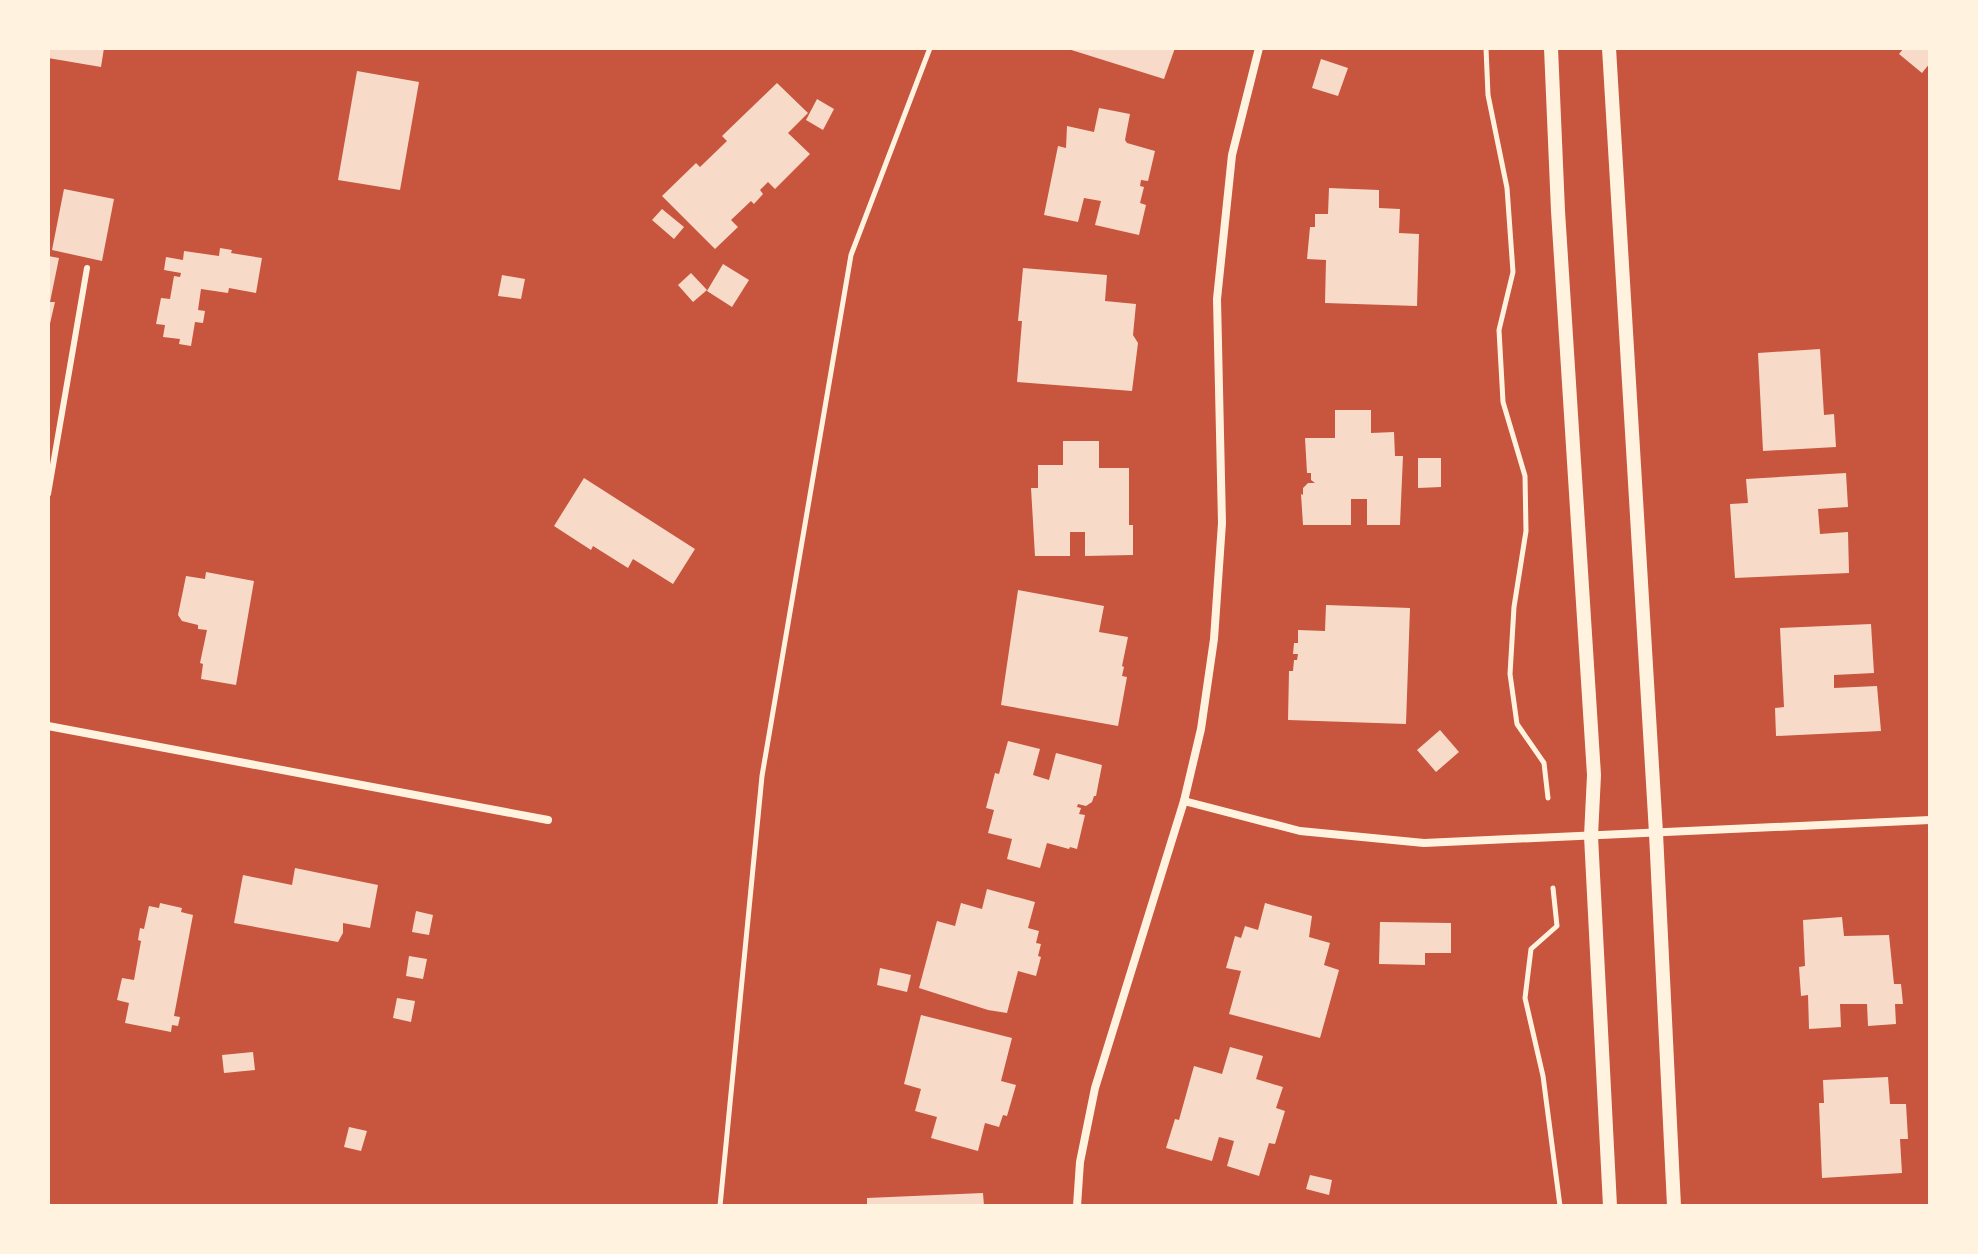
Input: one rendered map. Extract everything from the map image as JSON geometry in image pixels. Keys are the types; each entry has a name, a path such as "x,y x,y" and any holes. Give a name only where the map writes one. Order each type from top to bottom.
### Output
{"street":[{"path":"1077,1206 1080,1162 1095,1088 1184,801 1201,729 1216,617 1222,523 1219,270 1232,155 1259,48"},
{"path":"1551,48 1558,211 1594,775 1591,836 1610,1206"},
{"path":"1609,48 1656,833 1674,1206"},
{"path":"48,726 548,820"},
{"path":"1184,801 1300,831 1424,843 1930,820"}],"lane":[{"path":"48,494 87,268"}],"path":[{"path":"720,1206 762,776 851,255 930,48"},
{"path":"1486,48 1488,95 1507,188 1513,272 1499,330 1503,402 1525,476 1526,531 1514,607 1510,674 1517,724 1544,763 1548,798"},
{"path":"1553,888 1557,926 1531,949 1525,998 1543,1076 1560,1206"}],"building":[{"path":"48,48 104,48 101,67 48,58"},
{"path":"1065,48 1175,48 1164,79"},
{"path":"1904,48 1930,48 1930,63 1922,73 1899,54"},
{"path":"1321,59 1348,68 1338,96 1312,88"},
{"path":"357,71 419,82 400,190 338,180"},
{"path":"777,83 808,113 788,133 810,154 775,189 768,182 760,190 763,194 754,204 751,201 731,220 738,227 715,249 662,196 696,163 700,167 727,141 722,136"},
{"path":"817,99 834,109 823,130 806,120"},
{"path":"1099,108 1130,114 1127,143 1155,151 1148,181 1141,180 1140,186 1144,187 1140,203 1146,205 1139,235 1095,225 1101,201 1084,198 1078,222 1044,215 1058,146 1066,148 1067,126 1094,132"},
{"path":"1329,188 1379,190 1379,208 1400,209 1399,233 1419,234 1417,306 1325,303 1326,260 1307,259 1310,227 1315,227 1315,214 1328,214"},
{"path":"64,189 114,199 102,261 52,250"},
{"path":"662,209 684,227 674,239 652,220"},
{"path":"220,248 262,258 256,293 229,288 228,293 201,289 198,310 205,311 203,323 195,322 191,346 179,344 180,339 163,337 165,325 156,324 161,298 170,299 174,276 180,277 181,273 164,270 166,257 183,260 184,251 219,256"},
{"path":"48,256 59,258 50,302 55,302 49,328"},
{"path":"723,264 749,280 732,307 707,291"},
{"path":"1023,268 1107,275 1105,301 1136,304 1133,335 1138,343 1132,391 1017,382"},
{"path":"691,273 707,290 693,302 678,285"},
{"path":"502,275 525,279 521,299 498,296"},
{"path":"1820,349 1824,415 1834,414 1836,447 1763,451 1758,353"},
{"path":"1335,410 1371,410 1371,433 1394,432 1395,456 1403,456 1400,525 1367,525 1367,499 1351,499 1351,525 1303,525 1301,494 1308,483 1315,483 1311,480 1311,473 1307,473 1305,438 1335,438"},
{"path":"1063,441 1099,441 1099,468 1129,468 1129,525 1133,525 1133,555 1085,556 1085,532 1070,532 1070,556 1035,556 1031,488 1038,488 1038,465 1063,465"},
{"path":"1418,458 1441,458 1441,487 1418,488"},
{"path":"1846,473 1848,507 1818,509 1820,534 1848,532 1849,573 1735,578 1730,504 1748,503 1746,479"},
{"path":"584,478 695,549 673,584 633,559 628,568 593,546 591,550 554,526"},
{"path":"206,572 254,581 236,685 201,679 203,664 200,663 207,630 182,621 178,615 186,576 205,579"},
{"path":"1018,590 1104,606 1099,632 1128,637 1122,666 1122,676 1127,677 1118,726 1001,705"},
{"path":"1326,605 1410,608 1406,724 1288,720 1289,671 1293,671 1294,660 1297,660 1298,654 1293,654 1294,643 1298,643 1298,630 1325,631"},
{"path":"1871,624 1874,673 1834,675 1834,688 1877,686 1881,731 1776,736 1775,708 1784,707 1780,628"},
{"path":"1440,730 1459,752 1436,772 1417,750"},
{"path":"1008,741 1040,749 1033,775 1049,780 1056,753 1102,765 1096,796 1086,806 1078,804 1077,807 1081,808 1079,814 1085,815 1077,849 1047,843 1040,868 1007,859 1012,839 988,833 994,810 986,808"},
{"path":"295,868 378,885 370,928 343,923 343,933 338,942 234,923 243,875 292,885"},
{"path":"987,889 1035,902 1028,928 1039,931 1036,943 1041,944 1038,956 1041,957 1036,976 1018,971 1007,1013 919,988 937,921 955,926 961,903 982,909"},
{"path":"160,903 182,908 181,912 193,915 174,1016 180,1017 178,1026 172,1025 171,1032 125,1023 129,1003 117,1000 122,978 134,980 141,941 138,940 140,928 144,929 149,906 159,908"},
{"path":"1265,903 1312,916 1309,937 1330,943 1324,965 1339,970 1320,1038 1229,1014 1241,971 1226,968 1235,936 1241,938 1245,926 1258,930"},
{"path":"416,911 433,915 429,935 412,932"},
{"path":"1842,917 1844,936 1889,935 1894,984 1901,984 1903,1004 1895,1004 1896,1024 1868,1026 1867,1004 1840,1004 1841,1027 1809,1029 1808,995 1801,996 1799,967 1805,966 1803,920"},
{"path":"1380,922 1451,923 1451,953 1425,953 1425,965 1379,964"},
{"path":"409,956 427,959 423,979 406,976"},
{"path":"880,968 911,975 907,992 877,985"},
{"path":"397,998 415,1001 411,1022 393,1018"},
{"path":"921,1015 1012,1038 1001,1081 1016,1085 1007,1116 1003,1115 999,1127 985,1123 978,1151 931,1138 937,1117 915,1111 921,1089 904,1084"},
{"path":"1230,1047 1263,1056 1256,1079 1283,1087 1276,1108 1285,1111 1275,1144 1269,1143 1259,1176 1227,1166 1234,1141 1219,1137 1212,1161 1166,1148 1175,1119 1179,1120 1194,1066 1222,1074"},
{"path":"253,1052 255,1070 224,1073 222,1055"},
{"path":"1888,1077 1890,1104 1906,1104 1908,1139 1900,1139 1902,1173 1822,1178 1819,1103 1824,1103 1823,1080"},
{"path":"349,1127 367,1131 361,1151 344,1147"},
{"path":"1310,1175 1332,1180 1329,1195 1306,1189"},
{"path":"983,1193 984,1206 867,1206 867,1198"}]}
